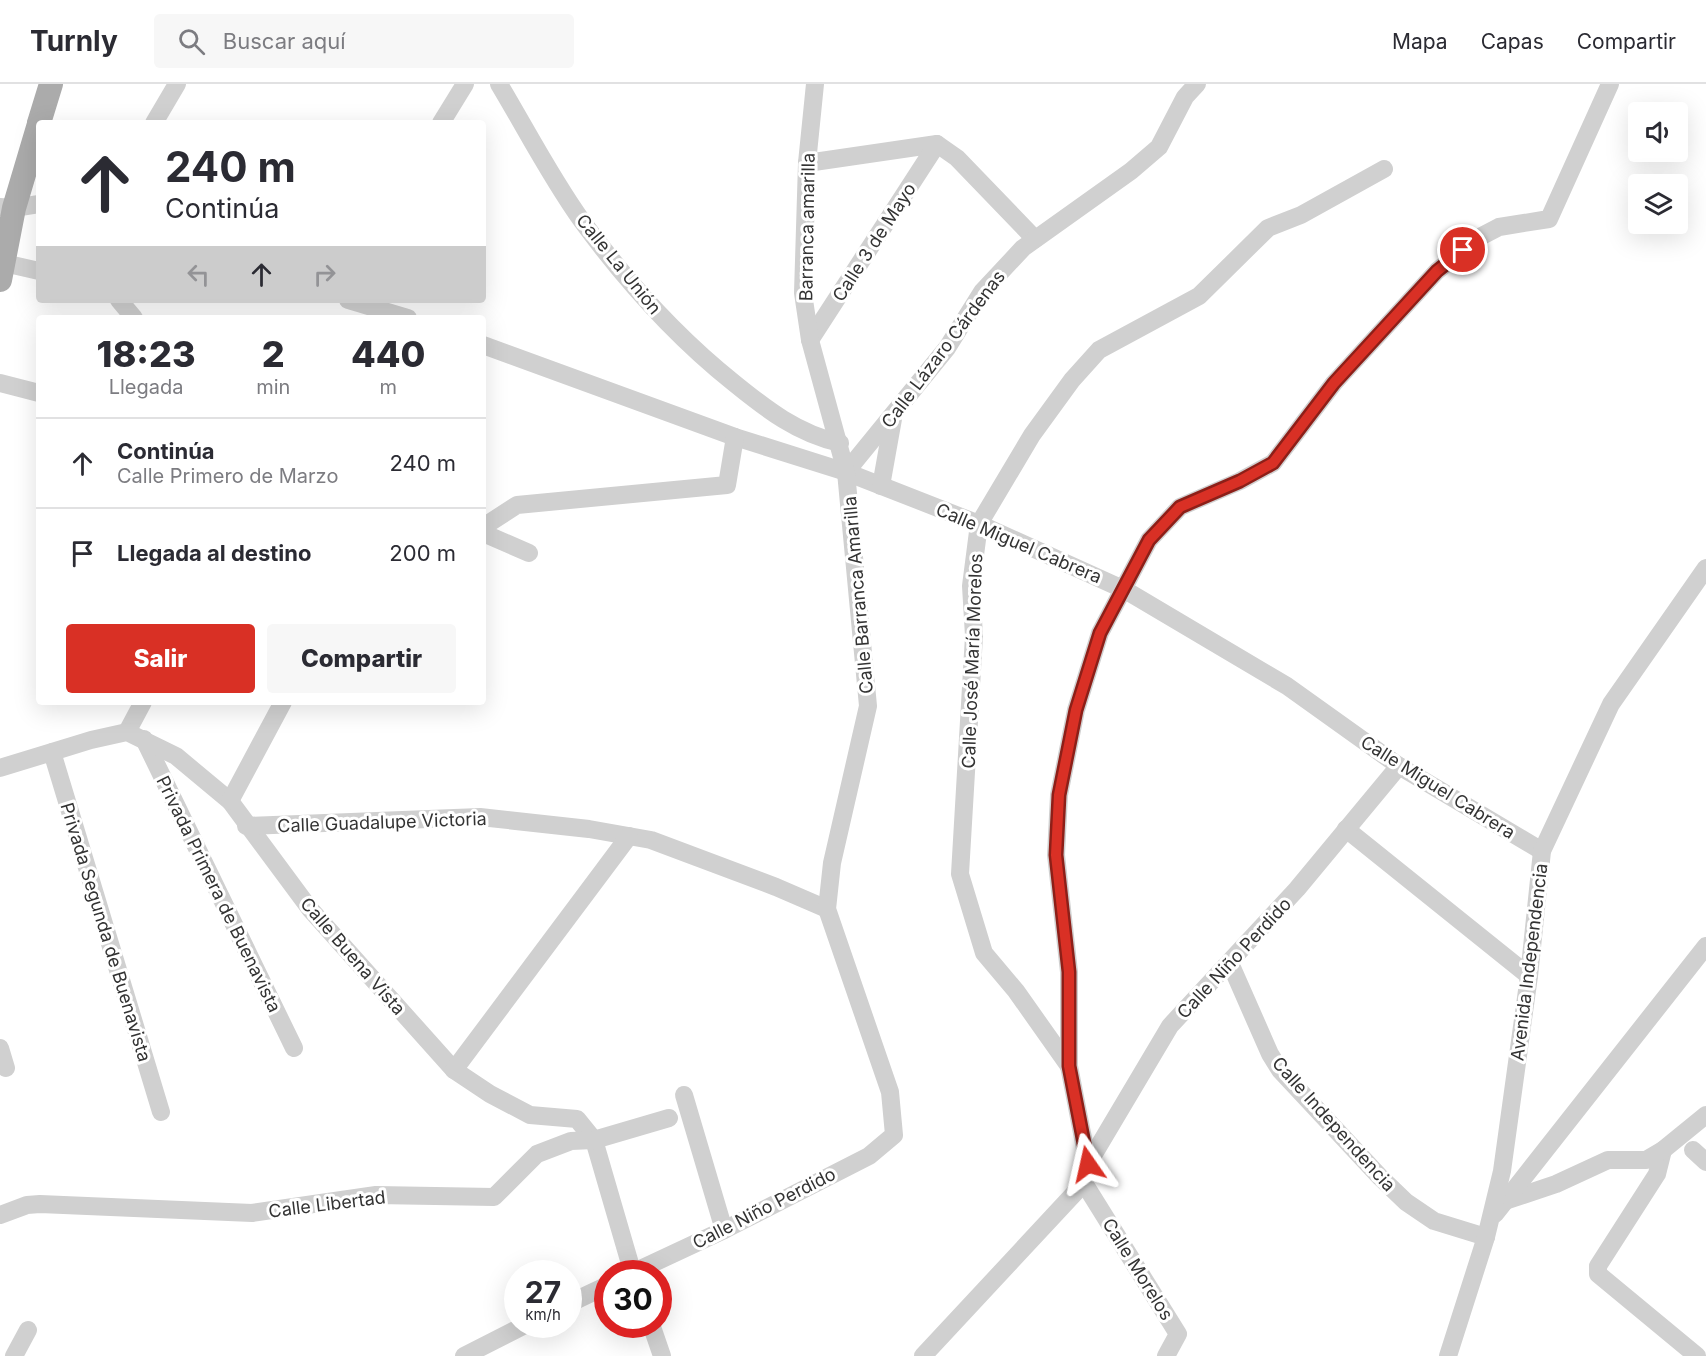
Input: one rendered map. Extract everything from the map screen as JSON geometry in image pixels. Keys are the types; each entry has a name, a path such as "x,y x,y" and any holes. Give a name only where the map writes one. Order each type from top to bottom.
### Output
{"main road":[{"path":"40,120 51,84"},
{"path":"2,271 7,208 36,131"}],"street":[{"path":"156,120 177,84"},
{"path":"443,120 465,84"},
{"name":"Calle La Unión","path":"499,84 580,219 638,294 706,361 771,413 820,439 840,443"},
{"name":"Barranca amarilla","path":"815,84 807,163 803,293 810,340 840,443 846,472"},
{"name":"Calle Lázaro Cárdenas","path":"846,472 894,417 947,348 982,292 1023,248 1131,171 1159,147 1185,97 1197,84"},
{"path":"923,1356 1084,1183 1088,1164 1069,1066 1069,972 1056,855 1059,795 1076,710 1100,633 1125,590 1149,540 1180,507 1240,481 1273,463 1334,383 1437,271 1476,239 1499,227 1549,219 1611,84"},
{"path":"807,163 937,144 957,158 1035,239"},
{"name":"Calle 3 de Mayo","path":"810,340 937,144"},
{"name":"Calle José María Morelos","path":"1069,1066 1016,991 984,953 960,874 974,636 971,586 979,524 1032,435 1072,380 1099,350 1198,296 1268,228 1301,214 1384,169"},
{"path":"7,208 36,204"},
{"path":"2,271 36,271"},
{"path":"122,303 132,315"},
{"path":"355,303 378,313"},
{"name":"Calle Miguel Cabrera","path":"486,346 735,437 846,472 979,524 1125,590 1287,686 1399,766 1542,851"},
{"path":"0,382 36,392"},
{"path":"881,486 894,417"},
{"path":"486,525 517,505 727,485 735,437"},
{"name":"Calle Barranca Amarilla","path":"846,472 868,706 832,863 827,909 890,1092 894,1135"},
{"path":"486,535 529,553"},
{"name":"Avenida Independencia","path":"1448,1356 1488,1228 1502,1171 1529,976 1542,851 1611,704 1706,568"},
{"path":"0,768 52,752 136,736 142,705"},
{"path":"230,801 281,705"},
{"name":"Calle Buena Vista","path":"136,736 176,756 230,801 246,826 310,909 454,1070 490,1094 530,1115 577,1119 594,1140 628,1260"},
{"name":"Privada Primera de Buenavista","path":"136,736 294,1048"},
{"name":"Privada Segunda de Buenavista","path":"52,752 161,1112"},
{"name":"Calle Niño Perdido","path":"1088,1164 1170,1026 1298,889 1399,766"},
{"name":"Calle Guadalupe Victoria","path":"246,826 480,817 589,829 651,840 776,887 827,909"},
{"path":"1346,829 1529,976"},
{"path":"454,1070 629,836"},
{"path":"1488,1228 1505,1201 1706,945"},
{"name":"Calle Independencia","path":"1230,963 1270,1054 1280,1070 1380,1178 1406,1202 1434,1221 1488,1228"},
{"path":"0,1048 6,1068"},
{"path":"684,1095 724,1230"},
{"path":"1505,1201 1556,1184 1608,1160 1646,1160 1664,1150 1706,1114"},
{"name":"Calle Libertad","path":"0,1215 27,1205 40,1204 252,1214 376,1195 494,1197 537,1154 571,1141 594,1140 669,1118"},
{"name":"Calle Niño Perdido","path":"660,1260 869,1156 894,1135"},
{"path":"1664,1150 1657,1174 1598,1266 1598,1274 1697,1356"},
{"name":"Calle Morelos","path":"1084,1183 1178,1334 1166,1356"},
{"path":"14,1356 28,1330"},
{"path":"464,1356 504,1336"},
{"path":"656,1338 662,1356"}],"route":[{"path":"1088,1164 1069,1066 1069,972 1056,855 1059,795 1076,710 1100,633 1125,590 1149,540 1180,507 1240,481 1273,463 1334,383 1437,271 1463,250"}]}
